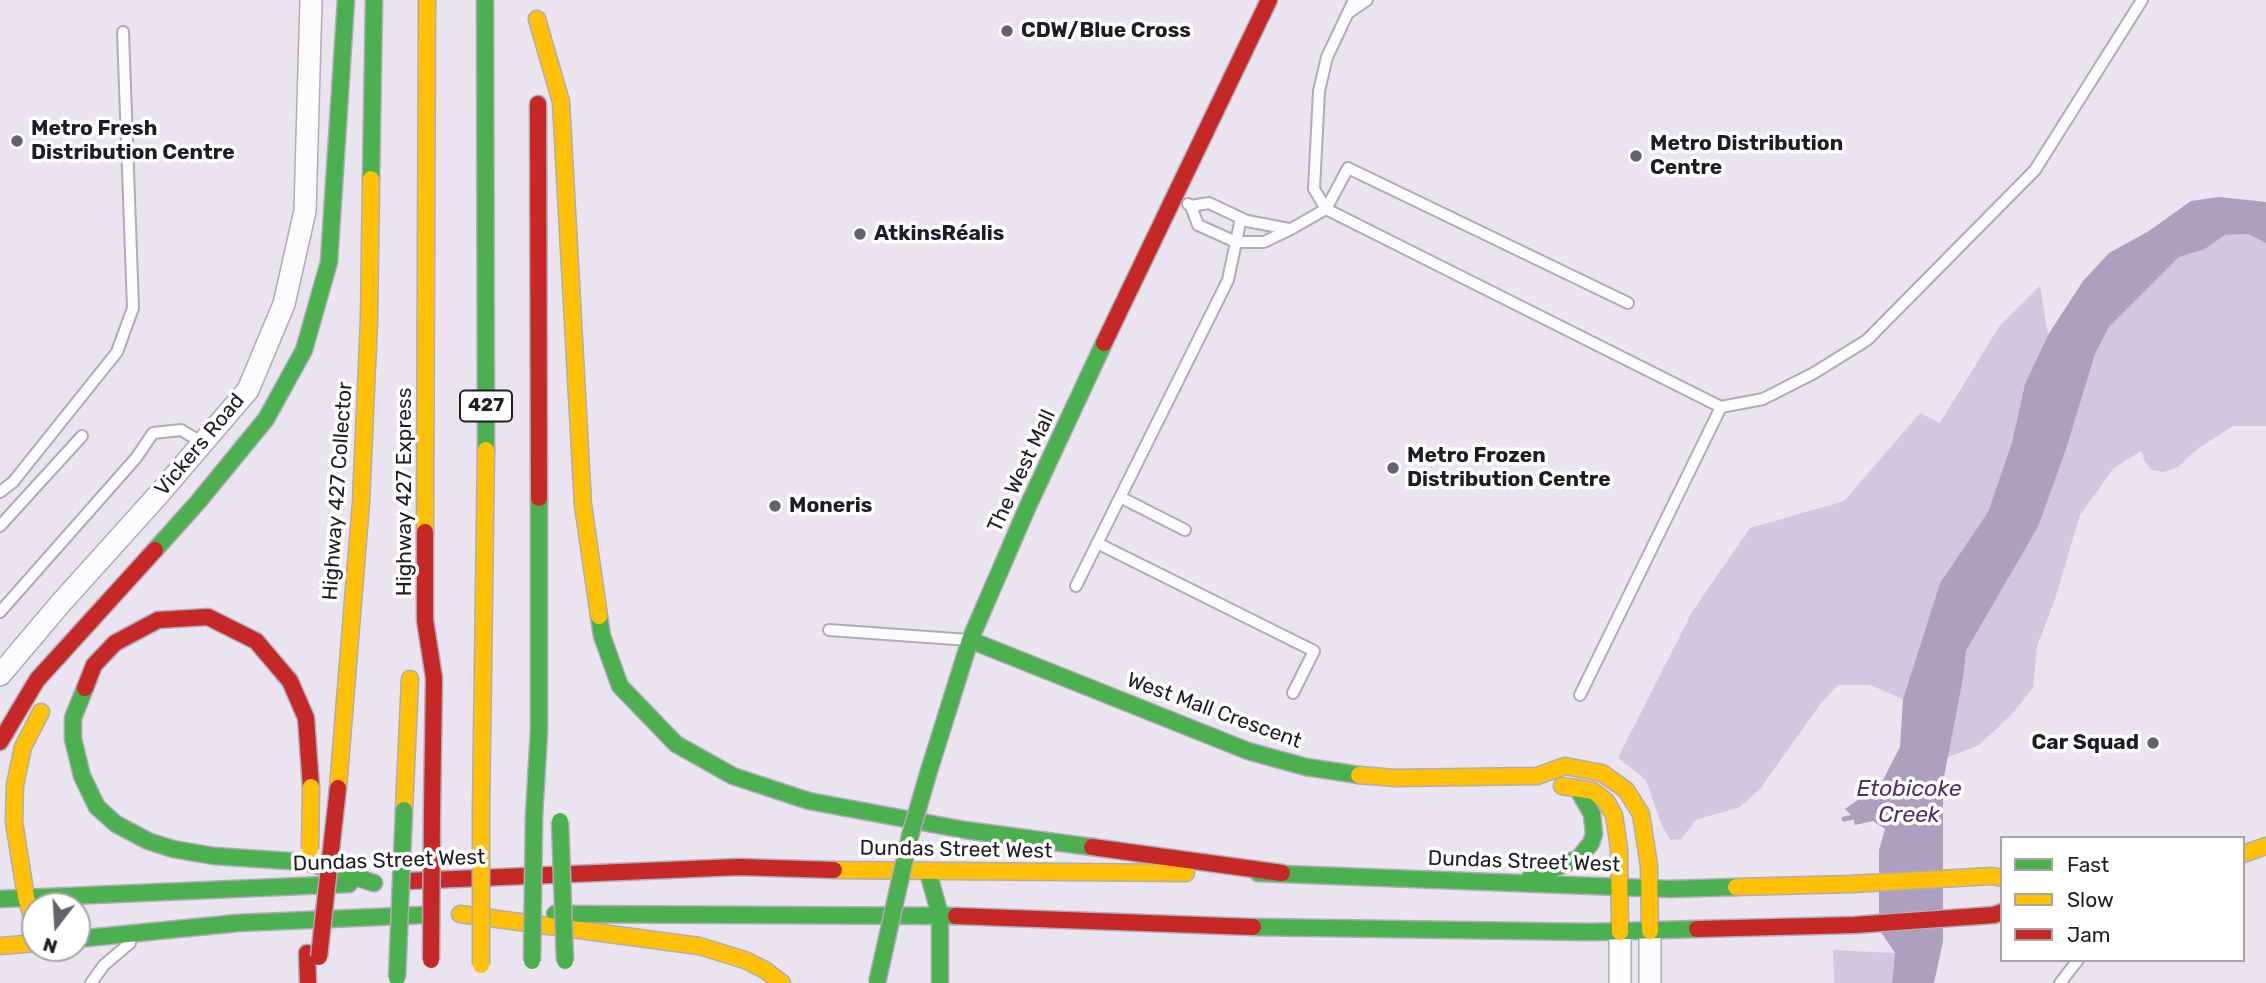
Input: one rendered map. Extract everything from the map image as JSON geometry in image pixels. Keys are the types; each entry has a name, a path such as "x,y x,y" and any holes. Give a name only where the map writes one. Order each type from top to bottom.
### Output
{"main road":[{"path":"0,742 37,680 198,502 266,419 304,350 329,261 346,0"},
{"name":"Highway 427 Collector","path":"315,983 313,955 338,788 361,502 369,320 374,0"},
{"name":"Highway 427 Express","path":"427,0 425,620 434,678 431,966"},
{"name":"427","path":"480,983 486,471 485,0"},
{"name":"427","path":"532,967 534,816 539,731 538,0"},
{"name":"The West Mall","path":"877,983 910,836 970,640 1028,506 1269,0"},
{"path":"537,19 561,103 583,505 602,636 620,686 676,744 733,776 809,802 965,831 1282,873"},
{"path":"308,983 313,955 312,787 306,718 290,681 256,641 208,617 158,620 115,643 94,665 73,718 73,739 82,776 97,807 116,824 148,841 173,849 214,856 305,862 374,883"},
{"path":"397,980 410,678 425,620"},
{"path":"25,892 14,822 15,785 23,747 87,624"},
{"name":"West Mall Crescent","path":"970,640 1248,751 1306,767 1345,774 1395,778 1537,776 1565,766 1602,774 1626,790 1642,821 1650,888 1650,931"},
{"path":"539,731 551,782"},
{"name":"West Mall Crescent","path":"1537,776 1558,786 1600,795 1611,807 1619,848 1620,887"},
{"path":"1518,883 1569,864 1586,851 1594,834 1594,824 1592,814 1577,788"},
{"path":"558,814 565,967"},
{"path":"2245,853 2266,846"},
{"name":"Dundas Street West","path":"91,894 739,867 928,872 1282,873 1650,888 1852,884 1997,877"},
{"path":"928,872 940,915 940,983"},
{"path":"1620,887 1620,932"},
{"name":"Dundas Street West","path":"0,899 21,897"},
{"path":"460,914 699,946 745,960 782,983"},
{"path":"91,938 238,923 460,914 940,915 1247,927 1620,932 1854,925 1998,914"},
{"path":"0,946 21,944"}],"street":[{"name":"Vickers Road","path":"0,675 248,390 284,304 305,211 311,0"},
{"path":"1650,931 1650,983"},
{"path":"1620,932 1620,983"}],"lane":[{"path":"1354,0 1327,57 1319,91 1314,189 1326,209 1721,407 1763,399 1814,373 1867,340 2035,170 2142,0"},
{"path":"1346,15 1367,0"},
{"path":"0,492 13,482 117,352 134,308 123,32"},
{"path":"1192,206 1198,225 1236,242 1264,242 1326,209 1348,168 1628,303"},
{"path":"1173,197 1192,206 1209,203 1241,219 1266,226 1292,229"},
{"path":"1076,586 1228,280 1241,219"},
{"path":"1580,695 1721,407"},
{"path":"0,612 136,458 153,433 181,430 203,443"},
{"path":"0,526 82,436"},
{"path":"1120,497 1185,530"},
{"path":"1097,544 1314,651 1293,694"},
{"path":"829,630 970,640"},
{"path":"91,983 104,965 141,934"},
{"path":"2060,983 2076,962"}],"shaded area":[{"path":"2248,234 2266,243 2266,426 2233,426 2196,450 2178,467 2163,472 2152,470 2141,451 2114,468 2080,515 2055,599 2037,647 2033,688 2012,714 1979,745 1946,758 1966,651 2038,527 2095,354 2109,327 2179,257 2205,249 2225,235"},
{"path":"2040,286 2048,335 2025,384 2012,442 1988,512 1940,583 1903,699 1870,685 1838,685 1821,703 1760,789 1740,807 1696,820 1681,839 1670,840 1660,821 1646,780 1618,758 1692,612 1750,528 1844,501 1920,413 1940,423 2000,325"},
{"path":"1833,950 1895,953 1892,983 1834,983"}],"water":[{"name":"Etobicoke Creek","path":"2219,197 2266,202 2266,243 2248,234 2225,235 2205,249 2179,257 2109,327 2095,354 2066,449 2038,527 1966,651 1943,782 1943,941 1934,983 1892,983 1895,953 1879,929 1879,850 1885,829 1873,821 1855,825 1853,817 1845,809 1881,784 1900,747 1903,699 1940,583 1988,512 2012,442 2025,384 2048,335 2083,281 2109,253 2149,231 2191,201"}],"waterway":[{"path":"1844,819 1859,816"}],"traffic: fast":[{"path":"155,550 266,419 304,350 329,262 346,0"},
{"path":"371,179 374,0"},
{"path":"485,0 486,450"},
{"path":"928,774 970,640 1028,506 1104,343"},
{"path":"534,816 539,731 539,498"},
{"path":"599,616 602,636 620,686 676,744 733,776 809,801 965,830 1092,847"},
{"path":"970,640 1248,751 1306,767 1359,775"},
{"path":"85,688 73,718 73,739 82,776 97,807 116,824 148,841 173,849 214,856 305,862 374,883"},
{"path":"877,983 910,836 928,774"},
{"path":"1529,879 1579,858 1591,843 1594,834 1592,814 1577,788"},
{"path":"397,978 404,810"},
{"path":"532,961 534,816"},
{"path":"560,821 565,961"},
{"path":"928,872 940,915 940,983"},
{"path":"1258,873 1671,889 1736,887"},
{"path":"0,899 349,884"},
{"path":"555,914 956,916"},
{"path":"91,938 238,923 423,915"},
{"path":"1253,927 1592,932 1697,929"}],"traffic: slow":[{"path":"425,532 427,0"},
{"path":"537,19 561,102 583,505 599,616"},
{"path":"338,788 361,502 369,320 371,179"},
{"path":"481,811 486,450"},
{"path":"404,810 410,679"},
{"path":"25,892 14,822 15,785 23,747 41,712"},
{"path":"1359,775 1395,778 1537,776 1565,766 1602,773 1626,790 1641,814 1649,866 1650,931"},
{"path":"1562,786 1593,791 1606,801 1614,815 1619,848 1620,932"},
{"path":"310,849 311,787"},
{"path":"481,811 481,965"},
{"path":"2245,853 2266,846"},
{"path":"834,870 1186,873"},
{"path":"1736,887 2000,878"},
{"path":"460,914 699,946 745,960 782,983"},
{"path":"0,946 21,944"}],"traffic: jam":[{"path":"1104,343 1269,0"},
{"path":"538,104 539,498"},
{"path":"425,532 425,620 434,678 432,811"},
{"path":"0,742 37,680 155,550"},
{"path":"85,688 94,665 115,643 158,620 208,617 256,641 290,681 306,718 311,787"},
{"path":"319,957 338,788"},
{"path":"431,960 432,811"},
{"path":"1092,847 1282,873"},
{"path":"408,881 739,867 834,870"},
{"path":"1697,929 1854,925 2000,913"},
{"path":"956,916 1253,927"},
{"path":"307,953 308,983"}],"place":[{"name":"CDW/Blue Cross","path":"1007,31"},
{"name":"Metro Fresh Distribution Centre","path":"17,141"},
{"name":"Metro Distribution Centre","path":"1636,156"},
{"name":"AtkinsRéalis","path":"860,234"},
{"name":"Metro Frozen Distribution Centre","path":"1393,468"},
{"name":"Moneris","path":"775,506"},
{"name":"Car Squad","path":"2153,743"}]}
